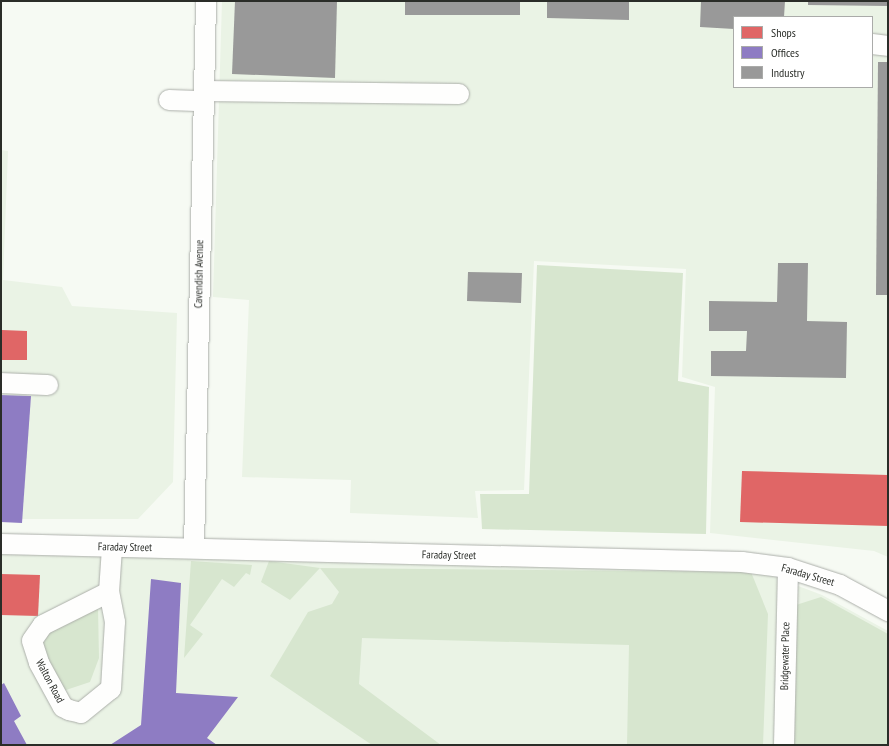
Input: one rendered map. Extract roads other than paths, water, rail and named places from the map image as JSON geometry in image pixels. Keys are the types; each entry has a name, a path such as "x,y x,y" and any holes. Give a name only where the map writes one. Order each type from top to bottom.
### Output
{"street":[{"name":"Cavendish Avenue","path":"194,548 206,1"},
{"path":"873,44 888,46"},
{"path":"169,100 203,96 459,94"},
{"path":"1,383 48,385"},
{"name":"Faraday Street","path":"1,544 112,548 194,548 742,562 788,568 840,585 888,611"},
{"name":"Walton Road","path":"109,592 43,625 32,641 39,663 64,707 69,710 80,713 101,700 111,689 115,622 109,592 112,548"},
{"name":"Bridgewater Place","path":"784,745 788,568"}]}
